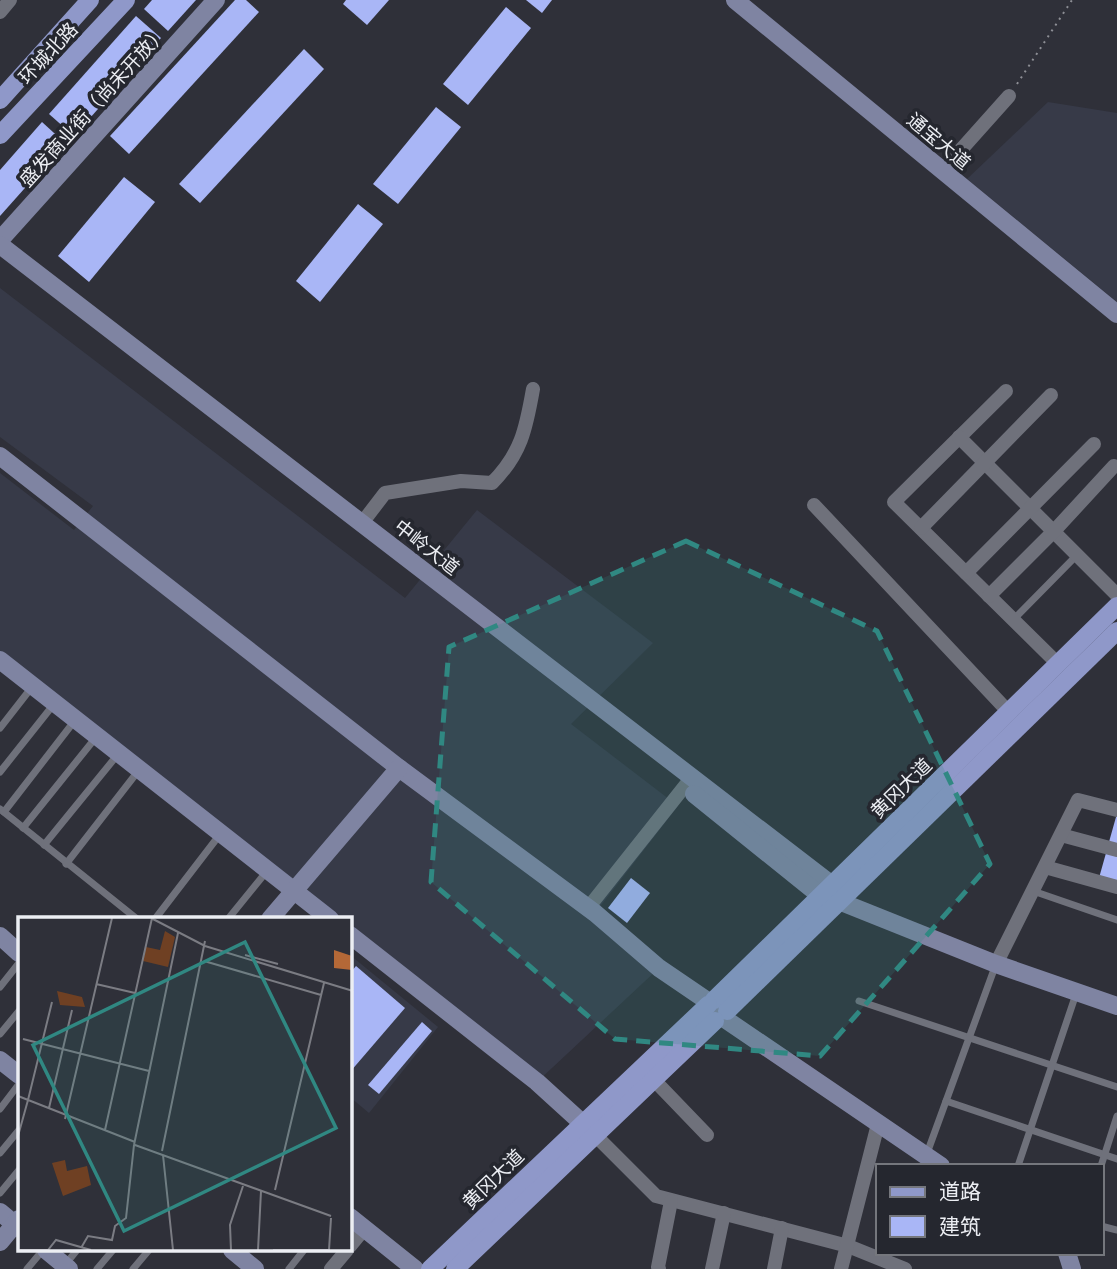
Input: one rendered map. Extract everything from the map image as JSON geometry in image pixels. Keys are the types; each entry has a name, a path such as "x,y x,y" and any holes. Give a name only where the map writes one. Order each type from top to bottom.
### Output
{"main road":[{"name":"环城北路","path":"0,100 90,0"},
{"name":"环城北路","path":"0,135 126,0"},
{"name":"盛发商业街（尚未开放）","path":"0,240 216,0"},
{"name":"通宝大道","path":"735,0 1117,314"},
{"name":"中岭大道","path":"0,245 362,523 822,888"},
{"name":"中岭大道","path":"0,260 688,782"},
{"path":"0,456 398,768 588,908 659,968 933,1161"},
{"name":"黄冈大道","path":"455,1269 717,1010 1117,606"},
{"name":"黄冈大道","path":"430,1269 717,1010 1117,631"},
{"path":"0,660 327,917"},
{"path":"272,917 398,768"},
{"path":"841,901 996,964 1117,1006"},
{"path":"352,937 537,1082 581,1122"},
{"path":"1,939 18,952"},
{"path":"1,1062 18,1074"},
{"path":"0,1212 18,1223 0,1242"},
{"path":"352,1219 415,1269"},
{"path":"46,1252 65,1268"},
{"path":"234,1252 255,1269"}],"street":[{"path":"0,12 10,0"},
{"path":"942,171 1009,96"},
{"path":"362,523 385,493 461,481 492,483 508,467 526,429 533,389"},
{"path":"1006,391 894,502 1053,659"},
{"path":"921,528 1051,395"},
{"path":"960,437 1117,595"},
{"path":"966,573 1094,444"},
{"path":"989,596 1114,466"},
{"path":"814,505 1003,706"},
{"path":"588,908 688,782"},
{"path":"996,964 1078,800 1117,810"},
{"path":"1061,835 1117,850"},
{"path":"1045,867 1117,887"},
{"path":"656,1082 706,1135"},
{"path":"841,1269 878,1124"},
{"path":"597,1137 656,1196 848,1245 905,1269"},
{"path":"659,1269 671,1201"},
{"path":"712,1269 724,1213"},
{"path":"774,1269 782,1228"},
{"path":"352,1244 365,1229"},
{"path":"331,1269 346,1252"}],"lane":[{"path":"1013,620 1078,554"},
{"path":"0,728 34,686"},
{"path":"0,772 55,703"},
{"path":"76,719 2,811 134,917"},
{"path":"23,828 97,736"},
{"path":"44,845 119,753"},
{"path":"66,864 140,769"},
{"path":"157,917 221,833"},
{"path":"230,917 268,870"},
{"path":"1033,891 1117,920"},
{"path":"0,987 18,964"},
{"path":"933,1161 946,1101 996,964"},
{"path":"1019,1164 1077,993"},
{"path":"859,1001 1117,1087"},
{"path":"0,1034 18,1012"},
{"path":"0,1109 18,1085"},
{"path":"946,1101 1117,1159"},
{"path":"1102,1164 1117,1116"},
{"path":"0,1153 18,1131"},
{"path":"0,1193 18,1171"},
{"path":"27,1269 42,1252"},
{"path":"65,1268 76,1252"},
{"path":"97,1269 111,1252"},
{"path":"133,1269 147,1252"},
{"path":"289,1269 302,1252"}],"path":[{"path":"1009,96 1072,0"}],"highlighted area":[{"path":"686,541 877,631 990,864 820,1056 615,1039 431,882 449,647"}],"shaded area":[{"path":"1048,102 1117,113 1117,302 967,179"},
{"path":"0,288 405,598 477,510 653,643 571,724 678,806 595,913 659,968 537,1082 352,937 352,917 327,917 0,660 0,473 74,530 93,506 0,437"},
{"path":"352,957 438,1027 369,1113 352,1099"}],"building":[{"path":"152,0 196,0 168,31 144,9"},
{"path":"235,0 246,0 259,12 129,154 110,136"},
{"path":"346,0 389,0 367,25 343,4"},
{"path":"526,0 552,0 542,13"},
{"path":"506,7 531,28 468,105 443,84"},
{"path":"136,16 161,38 74,136 49,114"},
{"path":"304,49 324,69 200,203 179,184"},
{"path":"436,107 461,127 398,204 373,184"},
{"path":"42,122 65,143 0,216 0,170"},
{"path":"124,177 155,202 89,282 58,256"},
{"path":"358,204 383,224 320,302 296,281"},
{"path":"1117,817 1117,844 1109,842"},
{"path":"1106,853 1117,856 1117,883 1099,878"},
{"path":"631,878 650,893 627,923 608,908"},
{"path":"356,966 405,1008 352,1070 352,971"},
{"path":"422,1022 432,1031 379,1094 368,1085"}]}
